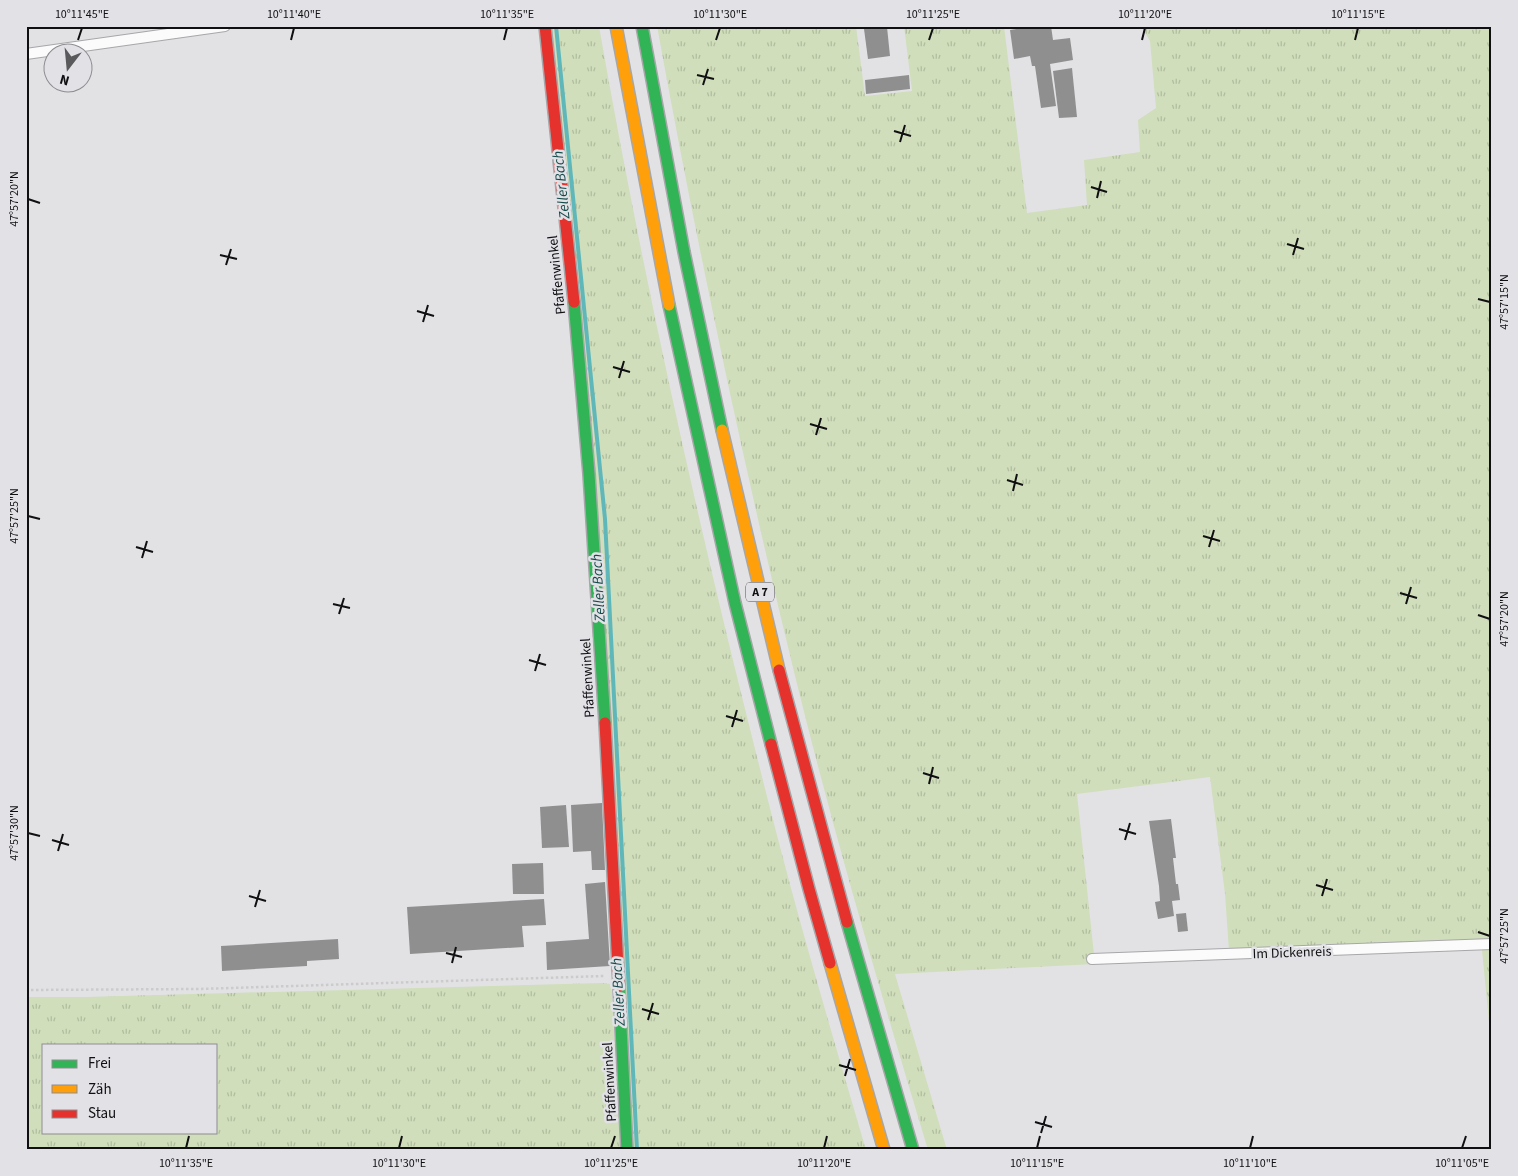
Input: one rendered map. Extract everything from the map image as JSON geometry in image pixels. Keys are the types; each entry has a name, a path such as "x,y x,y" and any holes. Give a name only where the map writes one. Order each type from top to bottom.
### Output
{"main road":[{"name":"Pfaffenwinkel","path":"545,26 576,320 599,623 628,1150"},
{"name":"A 7","path":"616,26 670,312 735,603 809,889 884,1150"},
{"name":"A 7","path":"642,26 676,214 732,475 777,662 866,994 913,1150"}],"street":[{"path":"26,54 225,26"},
{"name":"Im Dickenreis","path":"1092,959 1492,944"}],"path":[{"path":"26,990 199,989 618,976"}],"green space":[{"path":"551,26 599,26 659,334 728,640 789,882 866,1150 632,1150"},
{"path":"657,26 856,26 865,96 912,91 904,26 1004,26 1027,213 1087,205 1084,160 1140,152 1138,120 1156,108 1150,41 1141,26 1492,26 1492,940 1229,951 1225,894 1210,777 1077,794 1095,964 895,974 947,1150 928,1150 859,916 796,680 722,354"},
{"path":"1482,950 1492,950 1492,1052"},
{"path":"610,984 612,992 620,1150 26,1150 26,997"}],"building":[{"path":"1035,26 1051,26 1053,40 1070,38 1073,60 1050,64 1056,106 1041,108 1035,66 1032,66 1030,56 1014,59 1010,30"},
{"path":"887,27 890,56 868,59 864,29"},
{"path":"1072,68 1077,117 1059,118 1053,71"},
{"path":"909,75 910,89 866,94 865,80"},
{"path":"602,803 605,870 592,870 591,851 573,852 571,805"},
{"path":"566,805 569,847 542,848 540,807"},
{"path":"1171,819 1176,858 1173,858 1180,900 1172,901 1174,916 1158,919 1155,902 1160,901 1159,886 1149,821"},
{"path":"543,863 544,894 513,894 512,864"},
{"path":"605,882 610,966 547,970 546,942 589,939 585,884"},
{"path":"544,899 546,925 522,926 524,947 410,954 407,907"},
{"path":"1186,913 1188,931 1178,932 1176,914"},
{"path":"338,939 339,959 307,961 307,966 222,971 221,946"}],"waterway":[{"name":"Zeller Bach","path":"556,26 605,519 637,1150"}],"traffic: fast":[{"path":"642,26 684,252 722,430"},
{"path":"574,302 589,474 605,723"},
{"path":"669,305 735,603 771,744"},
{"path":"847,922 913,1150"},
{"path":"619,986 627,1150"}],"traffic: slow":[{"path":"616,26 669,305"},
{"path":"722,430 779,670"},
{"path":"830,963 884,1150"}],"traffic: jam":[{"path":"545,26 574,302"},
{"path":"779,670 847,922"},
{"path":"605,723 619,986"},
{"path":"771,744 830,963"}]}
